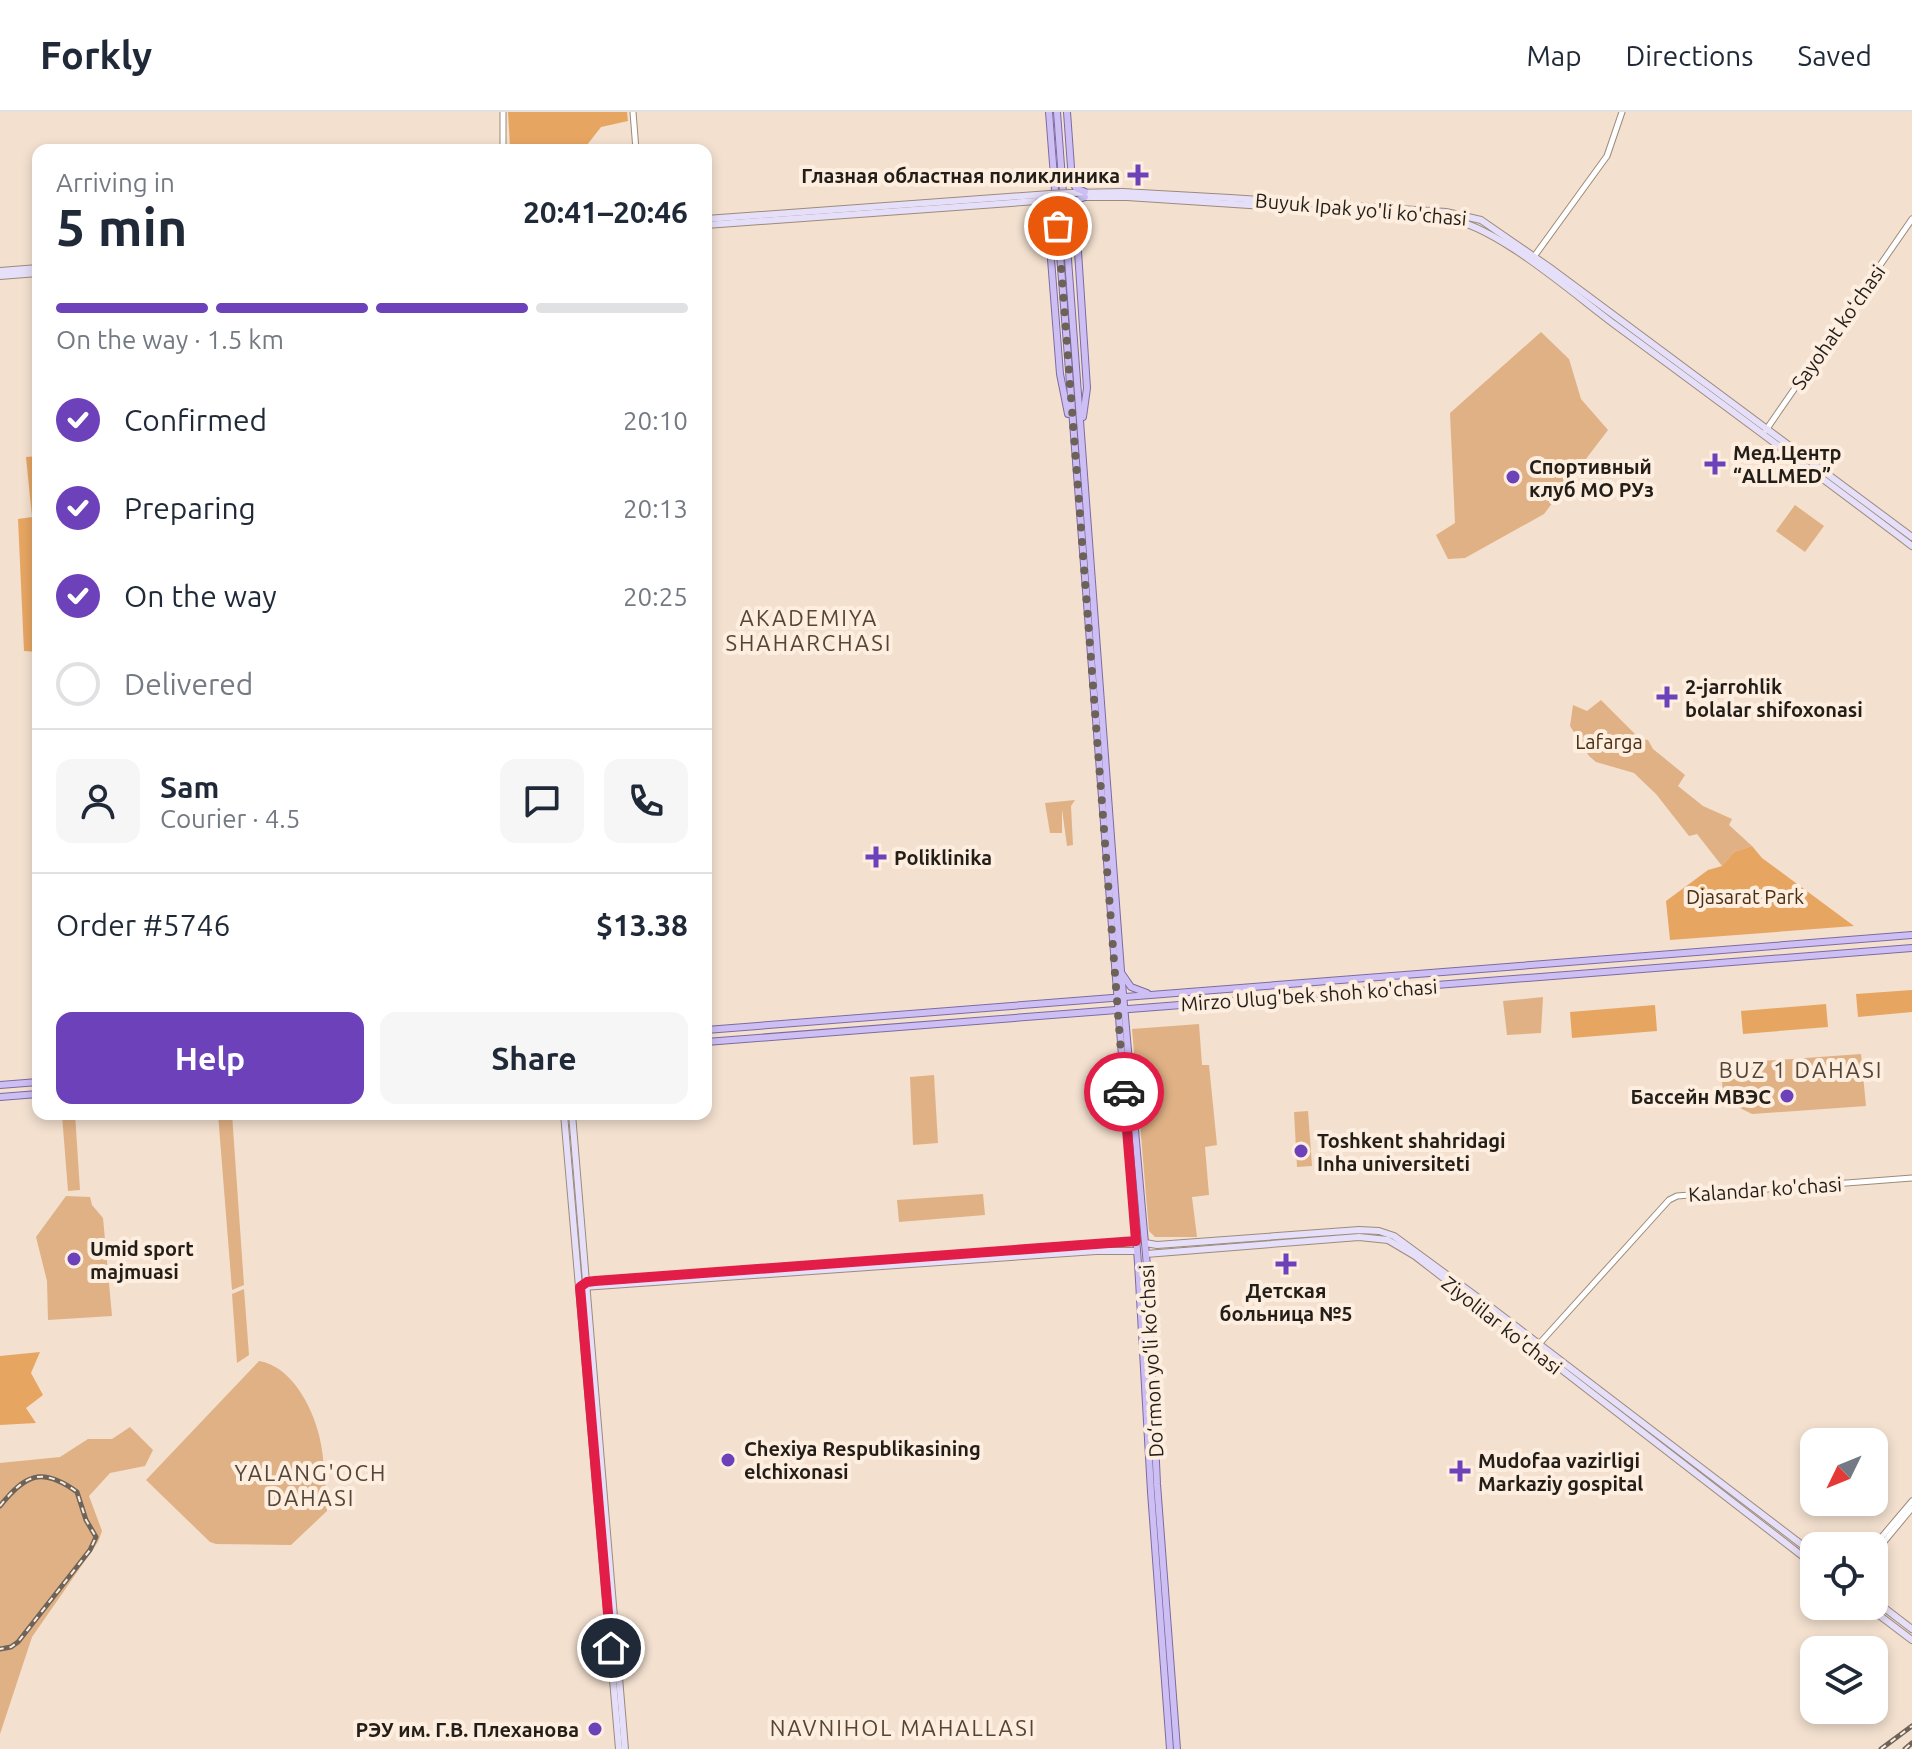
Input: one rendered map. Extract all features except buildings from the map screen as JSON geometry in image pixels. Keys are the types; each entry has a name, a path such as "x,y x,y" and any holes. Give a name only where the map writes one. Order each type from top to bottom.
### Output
{"main road":[{"name":"Do‘rmon yo‘li ko‘chasi","path":"1049,112 1121,971 1120,997"},
{"name":"Do‘rmon yo‘li ko‘chasi","path":"1057,112 1088,627 1121,1010 1170,1698 1177,1749"},
{"path":"1067,112 1073,182 1085,194 1075,206 1087,388 1077,433"},
{"name":"Buyuk Ipak yo'li ko'chasi","path":"712,222 1085,194 1230,200 1463,221 1488,232 1532,259 1912,537"},
{"name":"Buyuk Ipak yo'li ko'chasi","path":"926,206 1038,201 1050,197"},
{"path":"1038,201 1047,208 1060,374 1077,433"},
{"path":"0,273 32,270"},
{"name":"Buyuk Ipak yo'li ko'chasi","path":"1766,432 1912,546"},
{"name":"Mirzo Ulug'bek shoh ko'chasi","path":"712,1030 1912,935"},
{"name":"Mirzo Ulug'bek shoh ko'chasi","path":"712,1042 1912,948"},
{"path":"1532,965 1533,977"},
{"path":"1121,971 1131,987 1152,995"},
{"name":"Do‘rmon yo‘li ko‘chasi","path":"1121,1010 1146,1254 1167,1660"},
{"path":"911,1014 912,1026"},
{"path":"770,1025 770,1037"},
{"path":"0,1085 32,1082"},
{"path":"11,1084 12,1096"},
{"path":"0,1097 32,1094"},
{"path":"565,1120 585,1285"},
{"path":"572,1120 622,1749"},
{"name":"Ziyolilar ko'chasi","path":"1136,1241 1157,1245 1359,1230 1379,1231 1405,1243 1641,1433 1800,1555"},
{"name":"Ziyolilar ko'chasi","path":"1137,1251 1146,1254 1376,1237 1391,1241 1539,1344 1800,1543"},
{"path":"585,1285 1136,1241"},
{"path":"585,1285 1096,1251 1137,1251"},
{"path":"1641,1433 1646,1426"},
{"path":"1748,1516 1754,1508"},
{"path":"1888,1611 1912,1629"},
{"path":"1886,1620 1912,1640"},
{"name":"Do‘rmon yo‘li ko‘chasi","path":"1170,1698 1170,1749"}],"street":[{"path":"503,112 503,144"},
{"path":"633,112 636,144"},
{"path":"1532,259 1607,156 1622,112"},
{"name":"Sayohat koʻchasi","path":"1766,432 1912,219"},
{"name":"Kalandar ko'chasi","path":"1539,1344 1669,1200 1677,1196 1912,1178"},
{"path":"1886,1532 1912,1501"},
{"path":"1888,1537 1912,1508"}],"green space":[{"path":"508,112 627,112 628,121 601,127 588,144 510,144"},
{"name":"Спортивный клуб МО РУз","path":"1541,332 1569,359 1581,399 1608,430 1544,514 1465,558 1448,559 1436,535 1455,523 1450,413"},
{"path":"32,456 32,517 26,457"},
{"path":"1795,505 1824,526 1805,552 1776,531"},
{"path":"32,517 32,652 24,651 18,519"},
{"name":"Lafarga","path":"1601,700 1640,739 1648,740 1653,749 1685,775 1678,786 1703,806 1732,819 1729,825 1752,846 1734,852 1722,866 1697,834 1689,836 1656,794 1634,773 1596,762 1589,756 1570,726 1573,705 1587,711"},
{"path":"1075,800 1071,806 1073,845 1067,846 1062,809 1062,833 1050,833 1045,803"},
{"name":"Djasarat Park","path":"1752,846 1762,858 1854,926 1670,940 1666,901 1708,870 1722,866 1734,852"},
{"path":"1912,990 1912,1012 1858,1017 1856,994"},
{"path":"1543,997 1541,1033 1507,1035 1503,1001"},
{"path":"1826,1004 1828,1027 1743,1034 1741,1011"},
{"path":"1655,1005 1657,1031 1572,1038 1570,1012"},
{"path":"1199,1024 1202,1065 1209,1065 1217,1145 1205,1147 1209,1195 1192,1197 1197,1237 1155,1237 1149,1231 1132,1029"},
{"path":"1861,1054 1866,1106 1752,1114 1724,1100 1720,1064"},
{"path":"934,1075 938,1143 913,1145 910,1077"},
{"path":"1308,1111 1312,1166 1297,1167 1294,1112"},
{"path":"62,1120 75,1120 80,1190 68,1191"},
{"path":"218,1120 232,1120 244,1285 232,1290"},
{"path":"983,1194 985,1215 899,1222 897,1200"},
{"name":"Umid sport majmuasi","path":"66,1196 90,1197 92,1205 103,1218 112,1316 48,1320 47,1281 36,1237"},
{"path":"244,1289 249,1355 237,1363 232,1294"},
{"path":"40,1352 31,1373 43,1395 26,1408 36,1423 0,1425 0,1356"},
{"path":"259,1361 270,1364 290,1379 311,1412 319,1435 327,1511 291,1545 216,1544 210,1542 146,1480"},
{"path":"130,1427 153,1450 145,1466 110,1473 89,1496 102,1531 98,1542 32,1637 0,1734 0,1463 60,1457 88,1439 112,1439"}],"railway":[{"path":"0,1506 26,1481 43,1477 53,1479 77,1492 86,1520 96,1537 90,1550 18,1642 0,1649"},
{"path":"1881,1749 1912,1726"},
{"path":"1905,1749 1912,1743"}],"way so far":[{"path":"1058,226 1124,1092"}],"place":[{"name":"Глазная областная поликлиника","path":"1138,175"},
{"name":"Мед.Центр “ALLMED”","path":"1715,464"},
{"name":"Спортивный клуб МО РУз","path":"1513,477"},
{"name":"2-jarrohlik bolalar shifoxonasi","path":"1667,697"},
{"name":"Poliklinika","path":"876,857"},
{"name":"Бассейн МВЭС","path":"1787,1096"},
{"name":"Toshkent shahridagi Inha universiteti","path":"1301,1151"},
{"name":"Umid sport majmuasi","path":"74,1259"},
{"name":"Детская больница №5","path":"1286,1264"},
{"name":"Chexiya Respublikasining elchixonasi","path":"728,1460"},
{"name":"Mudofaa vazirligi Markaziy gospital","path":"1460,1471"},
{"name":"РЭУ им. Г.В. Плеханова","path":"595,1729"}],"district":[{"name":"AKADEMIYA SHAHARCHASI","path":"809,630"},
{"name":"BUZ 1 DAHASI","path":"1801,1069"},
{"name":"YALANG'OCH DAHASI","path":"311,1484"},
{"name":"NAVNIHOL MAHALLASI","path":"903,1727"}],"route":[{"path":"611,1648 580,1287 595,1281 1136,1241 1124,1092"}]}
